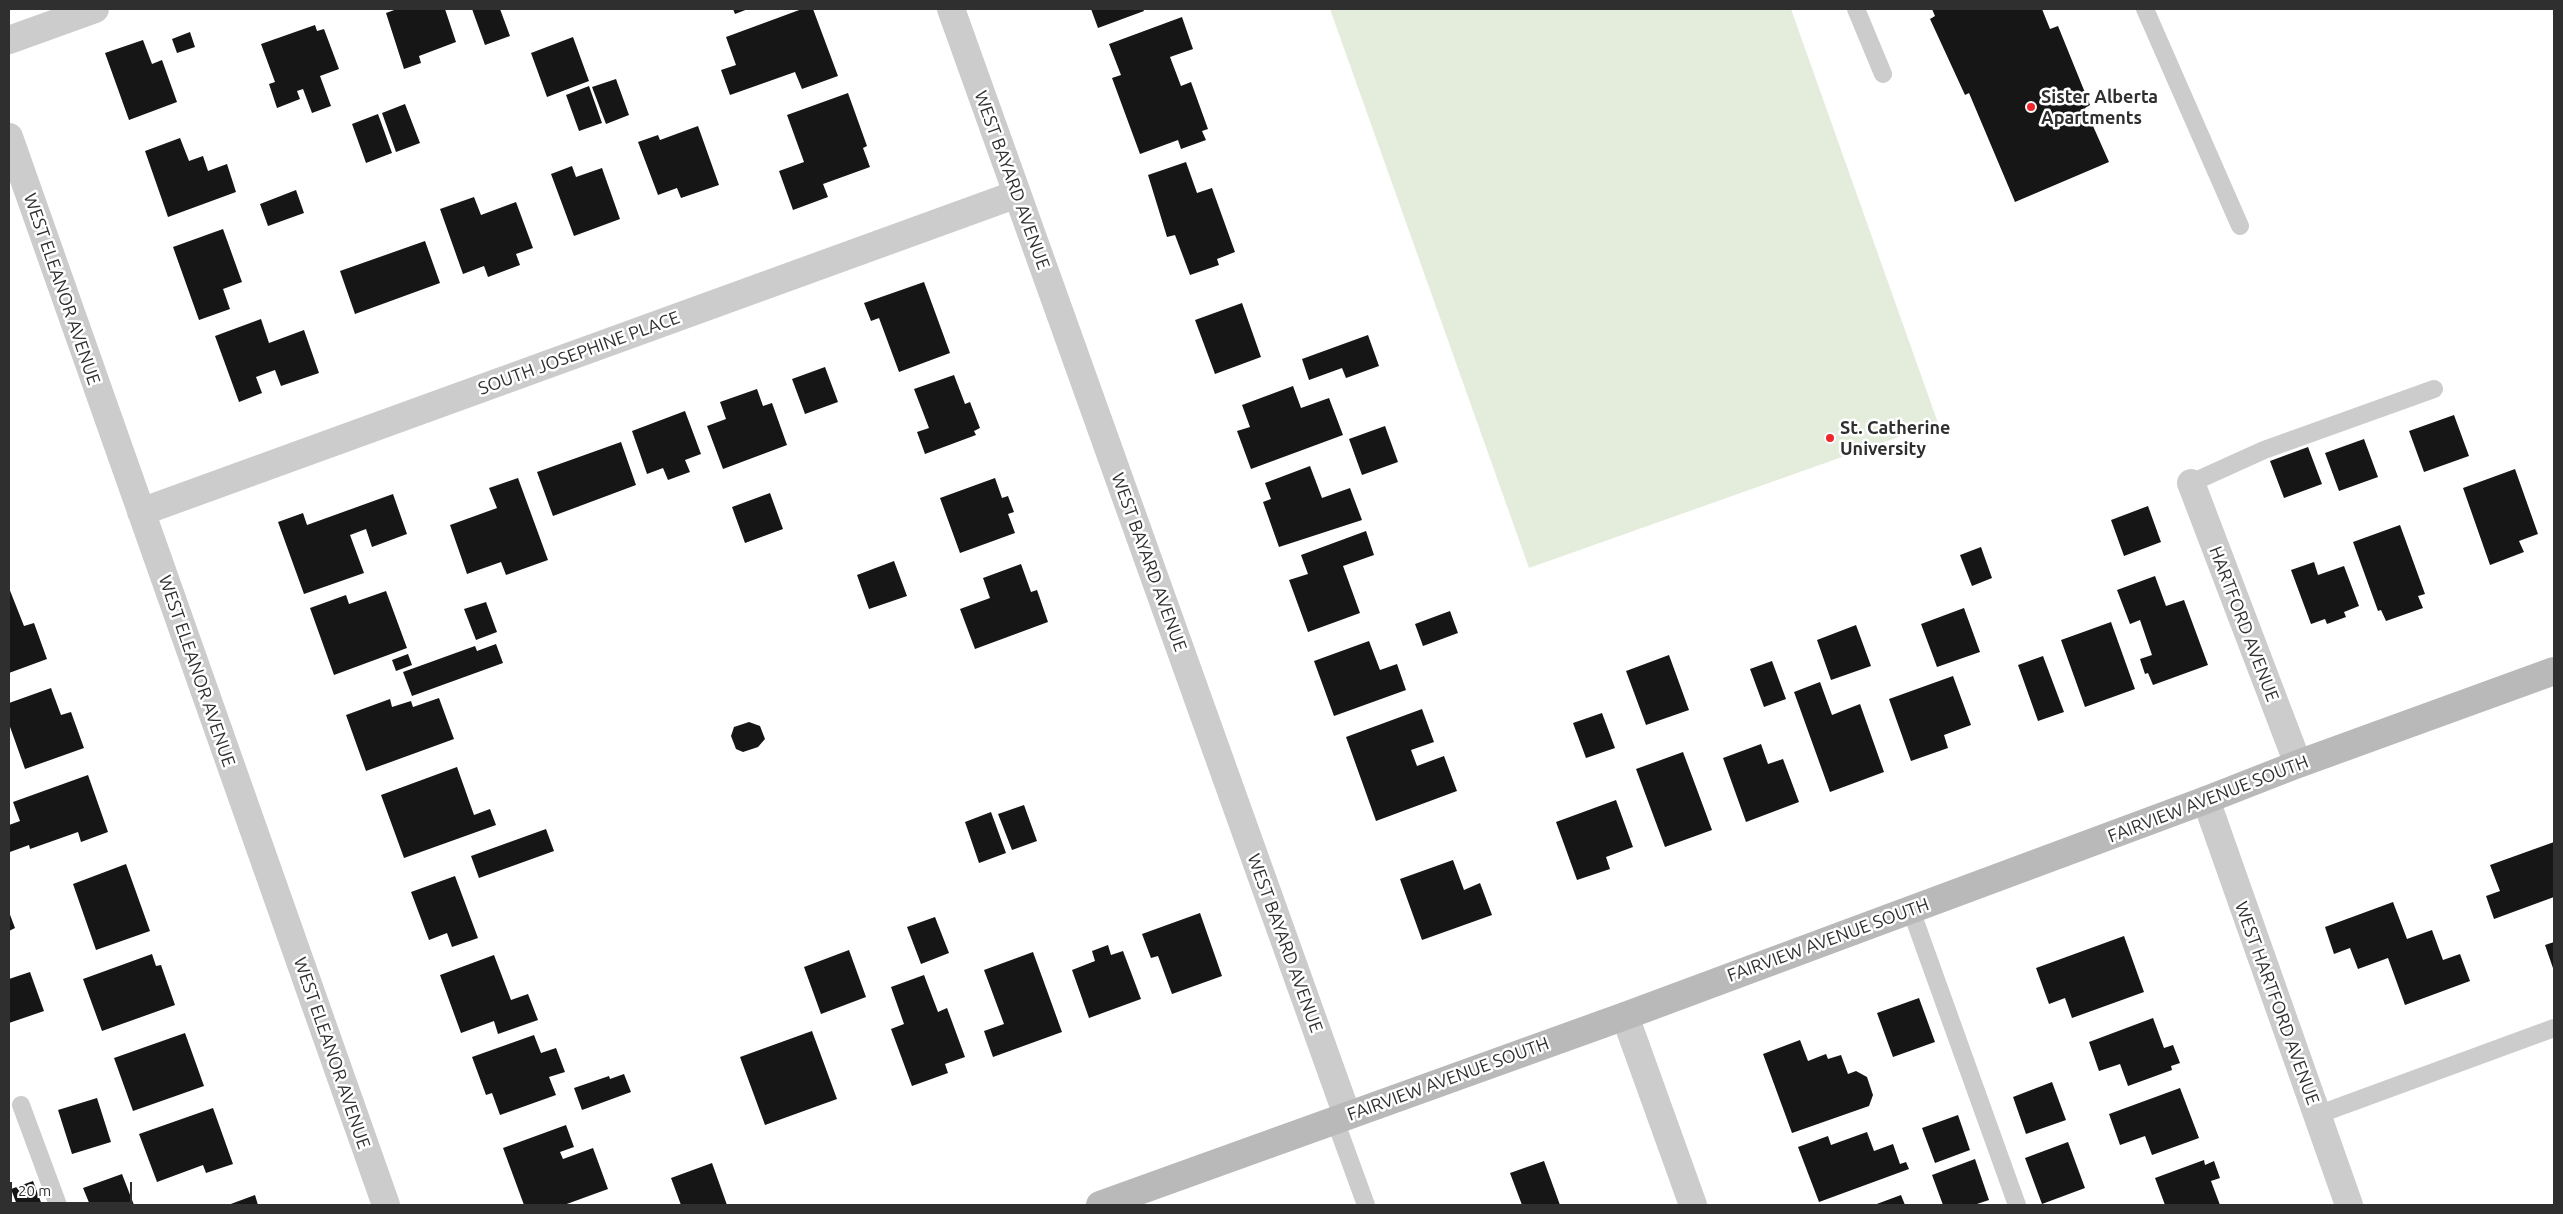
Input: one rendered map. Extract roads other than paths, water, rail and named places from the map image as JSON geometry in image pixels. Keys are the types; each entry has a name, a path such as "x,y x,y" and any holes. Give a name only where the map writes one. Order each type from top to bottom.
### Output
{"street":[{"path":"9,40 95,9"},
{"name":"WEST BAYARD AVENUE","path":"951,9 1341,1117"},
{"name":"WEST ELEANOR AVENUE","path":"9,137 386,1205"},
{"name":"SOUTH JOSEPHINE PLACE","path":"141,512 1017,194"},
{"name":"HARTFORD AVENUE","path":"2191,483 2298,764"},
{"name":"FAIRVIEW AVENUE SOUTH","path":"1100,1205 1624,1016 2206,800 2298,764 2554,671"},
{"name":"WEST HARTFORD AVENUE","path":"2206,800 2349,1205"},
{"path":"1624,1016 1693,1205"}],"lane":[{"path":"1856,9 1883,74"},
{"path":"2145,9 2240,226"},
{"path":"2191,483 2264,450 2434,389"},
{"path":"1911,910 2017,1205"},
{"path":"2317,1115 2554,1028"},
{"path":"22,1105 58,1205"},
{"path":"1341,1117 1366,1205"}],"place":[{"name":"Sister Alberta Apartments","path":"2031,107"},
{"name":"St. Catherine University","path":"1830,438"}]}
